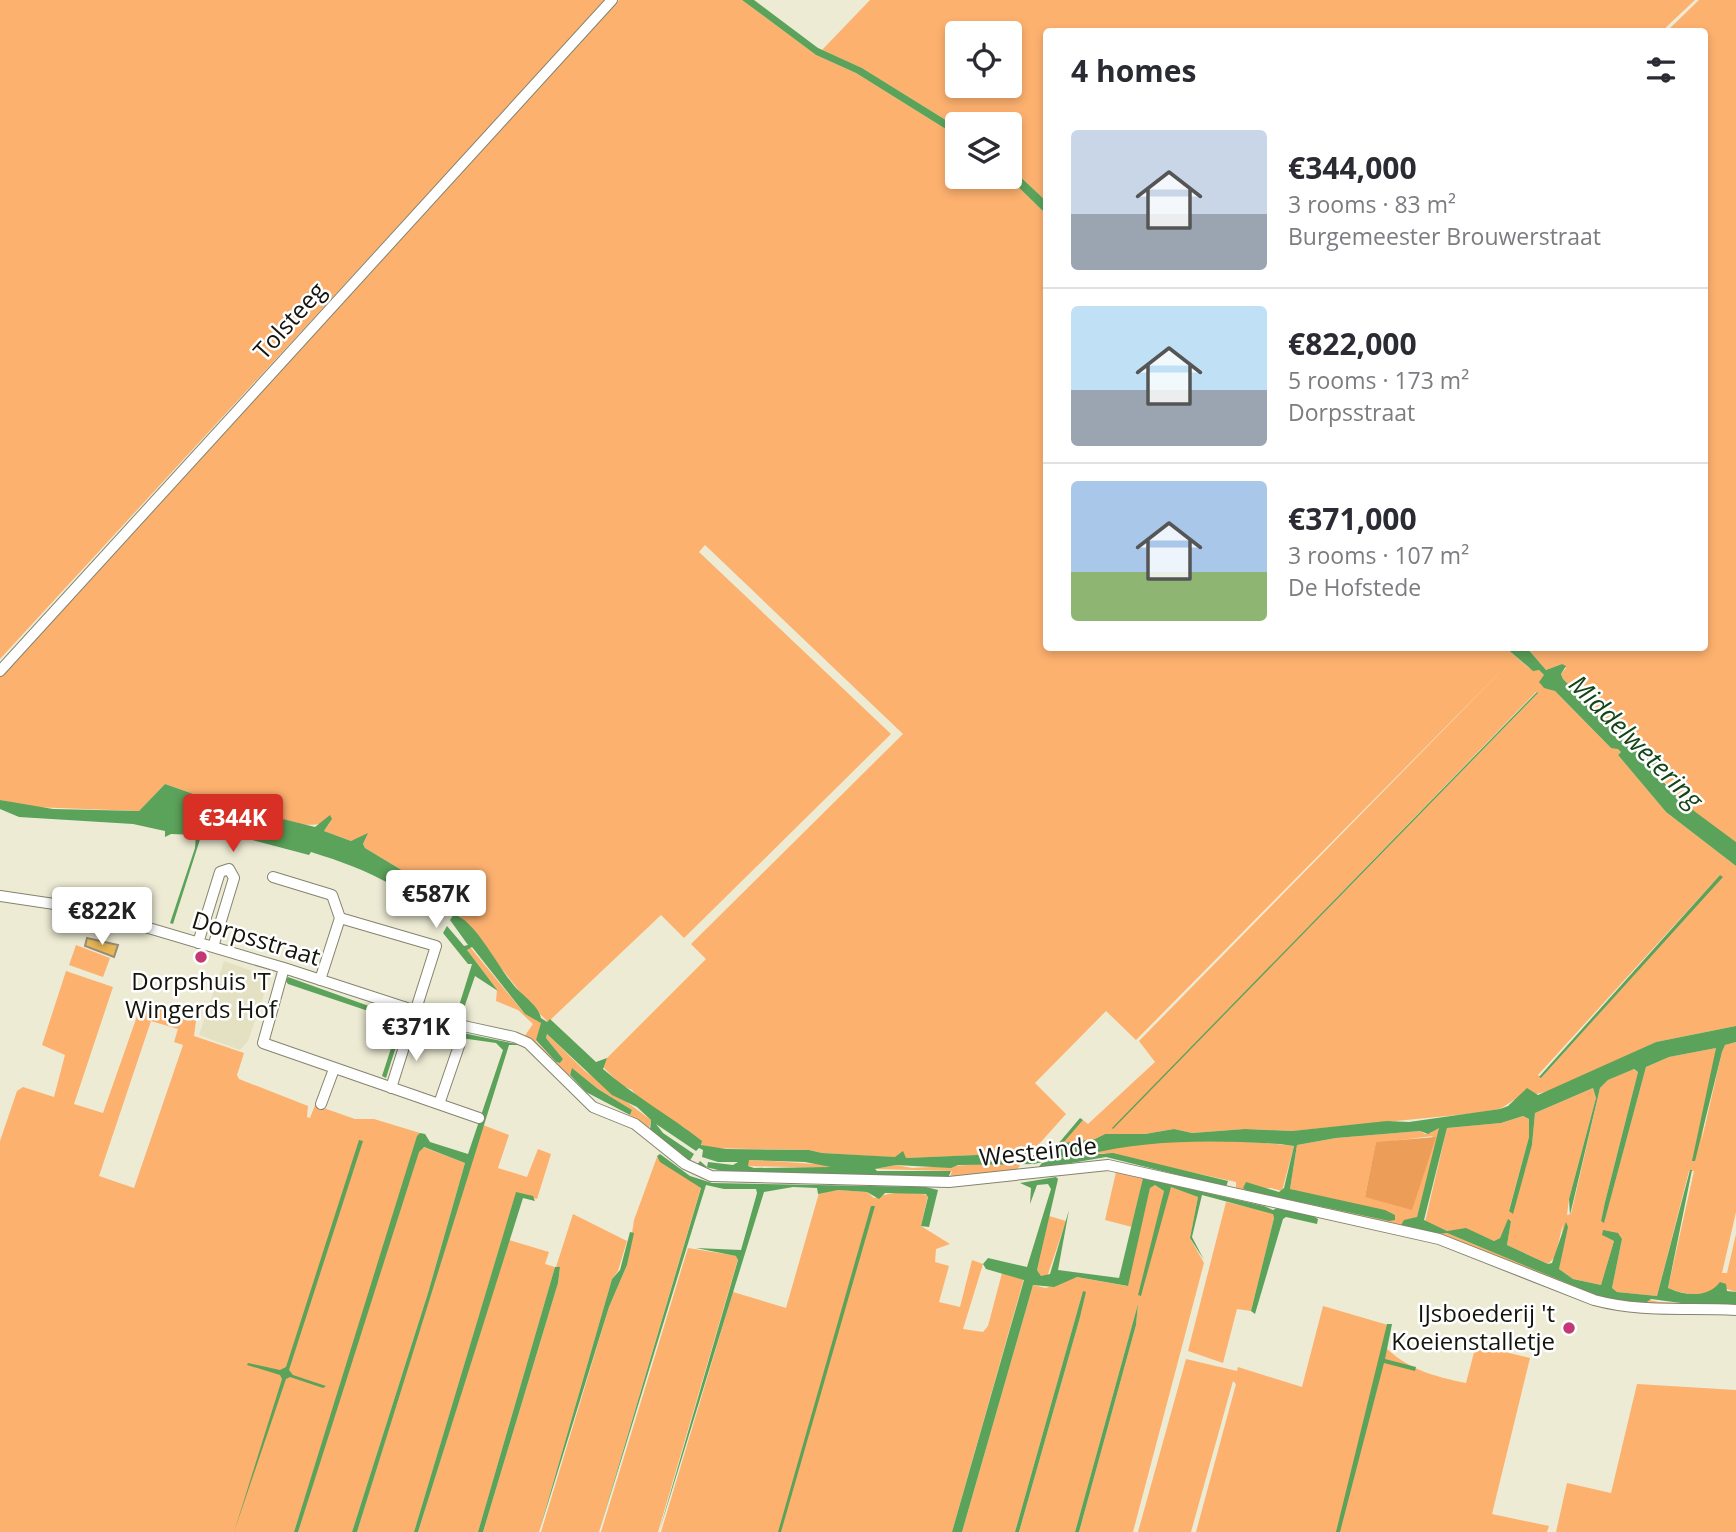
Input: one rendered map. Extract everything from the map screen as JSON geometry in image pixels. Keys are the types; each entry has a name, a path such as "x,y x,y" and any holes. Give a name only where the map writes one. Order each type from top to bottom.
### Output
{"street":[{"name":"Tolsteeg","path":"0,671 612,0"},
{"path":"198,943 220,872 229,869 234,878 213,947"},
{"path":"273,877 332,895 340,918 320,980"},
{"name":"Dorpsstraat","path":"0,895 81,908 284,968 320,980 414,1020"},
{"path":"340,918 436,946 391,1088"},
{"path":"284,968 263,1043 480,1118"},
{"name":"Westeinde","path":"414,1020 528,1043 587,1102 635,1124 685,1164 711,1176 948,1182 1108,1165 1439,1239 1594,1300 1617,1306 1652,1310 1736,1310"},
{"path":"439,1104 460,1044"},
{"path":"321,1104 334,1069"}],"shaded area":[{"path":"0,0 606,0 0,659"},
{"path":"619,0 742,0 816,55 856,73 945,129 945,189 1020,189 1043,211 1043,651 1509,651 1529,668 1538,669 1544,675 1541,685 1555,691 1611,748 1618,748 1621,752 1618,755 1666,812 1736,866 1736,1026 1656,1042 1552,1090 1514,1100 1500,1109 1292,1131 1245,1129 1192,1133 1174,1129 1145,1134 1105,1134 1095,1139 1062,1143 1083,1120 1088,1124 1155,1062 1139,1041 1511,661 1136,1040 1106,1011 1035,1083 1066,1114 1031,1153 906,1158 809,1150 705,1148 685,1128 639,1100 632,1090 621,1085 602,1066 706,959 691,944 903,734 705,545 699,552 891,734 684,938 661,915 548,1022 528,1002 461,917 451,911 460,899 456,894 448,898 365,848 363,844 367,835 351,841 324,831 331,821 307,825 282,822 233,807 233,801 222,804 165,784 139,811 32,807 0,800 0,677","holes":["1536,692 1537,692 1537,694 1113,1128","1720,875 1722,877 1541,1078 1538,1075"]},
{"path":"742,0 754,0 818,48 862,68 945,120 945,129 856,73 816,55"},
{"path":"870,0 1695,0 1665,28 1043,28 1043,198 1022,178 1022,112 945,112 945,120 862,68 822,50"},
{"path":"1699,0 1736,0 1736,842 1693,811 1655,772 1659,759 1647,758 1631,747 1625,748 1619,732 1591,709 1597,701 1585,701 1563,679 1561,674 1566,668 1562,664 1546,670 1530,651 1708,651 1708,28 1670,28"},
{"path":"1022,178 1043,198 1043,211 1020,189"},
{"path":"1510,651 1530,651 1546,670 1562,664 1566,666 1561,674 1563,679 1585,701 1597,700 1591,709 1616,732 1624,728 1628,732 1622,745 1631,747 1647,758 1655,755 1659,758 1655,772 1675,795 1686,797 1694,811 1736,842 1736,866 1666,812 1618,755 1621,752 1611,748 1555,691 1544,688 1539,682 1544,675 1539,670 1533,671"},
{"path":"1538,693 1113,1129 1112,1128"},
{"path":"165,784 222,804 233,800 234,807 315,827 330,815 332,819 324,831 351,841 368,833 363,844 365,848 448,898 456,894 460,899 448,915 424,907 420,910 395,898 392,885 332,859 245,838 202,833 173,924 170,923 195,848 196,835 171,834 165,837 165,831 133,824 19,817 0,809 0,800 53,809 139,811"},
{"path":"1720,875 1723,877 1541,1078 1539,1077"},
{"path":"454,914 471,926 510,981 535,1006 541,1018 547,1022 550,1019 596,1062 607,1058 603,1069 702,1141 701,1145 726,1149 809,1150 895,1157 903,1151 906,1158 1025,1153 1038,1156 1058,1144 1080,1118 1083,1120 1063,1143 1095,1139 1105,1134 1145,1134 1174,1129 1192,1133 1245,1129 1292,1131 1387,1121 1409,1122 1500,1109 1508,1106 1527,1088 1538,1095 1656,1042 1736,1026 1736,1042 1725,1045 1722,1052 1695,1161 1692,1161 1716,1048 1669,1057 1646,1067 1604,1223 1601,1221 1605,1202 1638,1072 1634,1069 1608,1080 1600,1088 1570,1215 1569,1199 1596,1098 1593,1088 1535,1113 1532,1145 1513,1214 1509,1211 1529,1137 1529,1119 1523,1116 1501,1123 1447,1128 1424,1220 1447,1231 1466,1228 1494,1241 1500,1238 1508,1219 1511,1221 1507,1245 1548,1264 1552,1263 1566,1222 1568,1227 1559,1269 1573,1279 1601,1285 1614,1241 1602,1235 1603,1230 1618,1233 1622,1239 1612,1288 1617,1292 1657,1296 1692,1170 1668,1288 1696,1294 1709,1291 1720,1282 1726,1284 1727,1291 1736,1292 1736,1305 1696,1305 1651,1299 1644,1304 1605,1299 1447,1233 1435,1234 1401,1225 1404,1220 1417,1217 1439,1128 1428,1134 1420,1131 1336,1138 1297,1145 1290,1189 1385,1210 1395,1215 1395,1220 1389,1221 1243,1188 1246,1182 1279,1192 1284,1188 1294,1146 1280,1144 1158,1143 1086,1155 1113,1153 1228,1181 1226,1187 1106,1157 1037,1169 1042,1163 1068,1156 1034,1164 958,1165 951,1168 896,1165 875,1169 951,1171 948,1178 731,1173 697,1165 700,1161 707,1167 708,1162 733,1165 738,1162 718,1162 702,1157 703,1150 699,1148 696,1151 656,1124 663,1133 694,1154 689,1162 650,1130 651,1120 637,1107 612,1095 547,1034 546,1038 563,1059 560,1063 556,1062 536,1040 541,1023 525,1014 472,947 467,950 498,991 475,976 463,1011 458,1009 472,964 468,964 443,933 447,926 464,946 468,945 450,920","holes":["749,1160 805,1162 831,1167 748,1166"]},
{"path":"76,945 110,958 103,977 69,965"},
{"path":"470,947 525,1014 542,1023 536,1041 556,1062 560,1063 563,1059 546,1038 547,1034 585,1071 651,1120 649,1129 630,1115 632,1110 598,1089 573,1069 568,1077 524,1037 533,1024 518,1010 496,1001 497,990 467,950"},
{"path":"224,961 270,977 248,1041 240,1050 199,1035"},
{"path":"66,971 113,987 74,1104 103,1113 142,1002 196,1021 194,1036 244,1053 237,1075 239,1079 308,1106 307,1117 310,1118 315,1105 355,1119 374,1119 420,1133 294,1532 0,1532 0,1141 17,1091 23,1087 54,1097 65,1055 42,1045","holes":["151,1021 178,1029 174,1042 183,1045 134,1188 99,1176"]},
{"path":"288,977 419,1024 521,1045 509,1045 357,1532 352,1532 428,1293 465,1163 424,1147 419,1152 298,1532 294,1532 417,1136 420,1133 425,1134 430,1142 468,1154 503,1050 496,1043 447,1036 409,1025 401,1031 386,1078 382,1076 398,1027 395,1020 288,984 285,980"},
{"path":"1736,1042 1736,1212 1722,1273 1727,1273 1736,1234 1736,1292 1717,1286 1700,1294 1668,1288 1694,1171 1689,1171 1657,1296 1617,1292 1612,1288 1622,1239 1602,1235 1614,1241 1601,1285 1573,1279 1559,1269 1563,1224 1555,1257 1548,1264 1507,1245 1511,1220 1508,1220 1500,1238 1494,1241 1466,1229 1447,1231 1425,1222 1447,1128 1501,1123 1523,1116 1529,1119 1529,1137 1509,1210 1512,1213 1532,1145 1535,1113 1593,1088 1596,1098 1569,1199 1567,1215 1571,1214 1600,1088 1608,1080 1633,1069 1638,1072 1605,1202 1601,1221 1604,1222 1646,1067 1669,1057 1716,1048 1701,1143 1722,1052 1725,1045"},
{"path":"572,1068 598,1089 632,1110 630,1115 586,1092 570,1075"},
{"path":"483,1125 509,1135 498,1168 527,1177 538,1149 551,1154 537,1199 516,1193 414,1532 357,1532"},
{"path":"1440,1128 1417,1217 1408,1221 1405,1226 1447,1233 1569,1283 1659,1302 1736,1305 1736,1309 1615,1304 1503,1260 1236,1189 1236,1182 1104,1153 1086,1156 1105,1149 1157,1142 1218,1141 1294,1146 1282,1191 1271,1188 1247,1191 1390,1221 1290,1189 1297,1145 1336,1138 1433,1132 1425,1130","holes":["1433,1136 1365,1197 1376,1143"]},
{"path":"1436,1137 1412,1210 1365,1197 1376,1142"},
{"path":"359,1140 363,1141 289,1370 293,1375 326,1386 323,1388 290,1377 286,1379 234,1532 282,1379 280,1375 247,1365 248,1363 280,1370 286,1367"},
{"path":"420,1140 420,1149 423,1147 465,1163 428,1293 352,1532 298,1532"},
{"path":"660,1154 690,1176 712,1183 926,1187 938,1190 929,1227 921,1226 928,1197 926,1194 885,1193 879,1199 867,1192 838,1190 818,1194 817,1188 793,1187 764,1192 659,1532 738,1260 736,1256 696,1248 741,1250 757,1193 756,1189 724,1189 706,1185 599,1532 701,1188 660,1162 657,1156"},
{"path":"657,1157 701,1187 599,1532 541,1532 609,1307 627,1265 634,1220"},
{"path":"748,1160 829,1165 831,1168 747,1166"},
{"path":"1022,1162 1017,1170 950,1177 952,1171 875,1169 896,1165 912,1168"},
{"path":"1116,1172 1143,1178 1132,1227 1105,1220"},
{"path":"1056,1177 1058,1179 1037,1270 1041,1276 1050,1274 1069,1210 1058,1270 1119,1278 1143,1178 1318,1219 1317,1224 1286,1217 1283,1219 1255,1314 1251,1311 1273,1214 1202,1195 1192,1237 1204,1260 1190,1238 1198,1197 1171,1187 1141,1296 1138,1295 1164,1191 1155,1185 1150,1188 1128,1286 1077,1277 1054,1287 1033,1285 962,1532 952,1532 1024,1280 986,1269 983,1264 988,1258 1027,1267 1051,1189 1048,1184 1037,1185 1030,1204 1031,1188 1020,1183"},
{"path":"1155,1185 1164,1191 1141,1296 1170,1186 1198,1197 1190,1238 1204,1263 1133,1532 1079,1532 1136,1325 1138,1304 1075,1532 1019,1532 1079,1321 1083,1291 1015,1532 962,1532 1033,1285 1046,1288 1077,1277 1127,1286 1150,1187"},
{"path":"838,1190 867,1192 874,1198 901,1193 928,1195 921,1226 950,1244 936,1249 935,1262 949,1266 939,1302 960,1307 972,1260 983,1264 963,1329 983,1332 988,1326 1002,1273 1024,1278 952,1532 661,1532 733,1292 786,1308 819,1193"},
{"path":"516,1192 533,1196 535,1201 523,1198 418,1532 414,1532"},
{"path":"1226,1202 1273,1213 1274,1218 1251,1311 1237,1309 1223,1363 1188,1351"},
{"path":"871,1206 875,1206 781,1532 778,1532"},
{"path":"573,1214 627,1241 618,1271 612,1279 539,1532 483,1532 558,1283 560,1267 556,1267"},
{"path":"1049,1216 1066,1221 1047,1277 1041,1276 1037,1270"},
{"path":"630,1232 634,1233 627,1265 609,1307 539,1532 612,1279 620,1270"},
{"path":"509,1240 549,1252 545,1264 555,1267 478,1532 418,1532"},
{"path":"688,1248 737,1256 738,1259 658,1532 601,1532"},
{"path":"555,1267 560,1267 558,1283 483,1532 478,1532"},
{"path":"1083,1291 1086,1292 1079,1321 1019,1532 1015,1532"},
{"path":"1138,1304 1136,1325 1079,1532 1075,1532"},
{"path":"1323,1306 1388,1325 1383,1345 1392,1354 1422,1371 1443,1378 1466,1383 1476,1345 1530,1358 1492,1514 1549,1526 1547,1532 1196,1532 1236,1384 1233,1381 1191,1532 1138,1532 1186,1359 1237,1371 1238,1367 1302,1387"},
{"path":"1387,1324 1392,1324 1385,1359 1416,1367 1415,1371 1384,1363 1340,1532 1336,1532"},
{"path":"1637,1384 1736,1390 1736,1532 1556,1532 1567,1483 1611,1493"}],"building":[{"path":"87,938 118,945 114,957 85,946"}],"place":[{"name":"Dorpshuis 'T Wingerds Hof","path":"201,957"},
{"name":"IJsboederij 't Koeienstalletje","path":"1569,1328"}],"water label":[{"name":"Middelwetering","path":"1636,742"}]}
